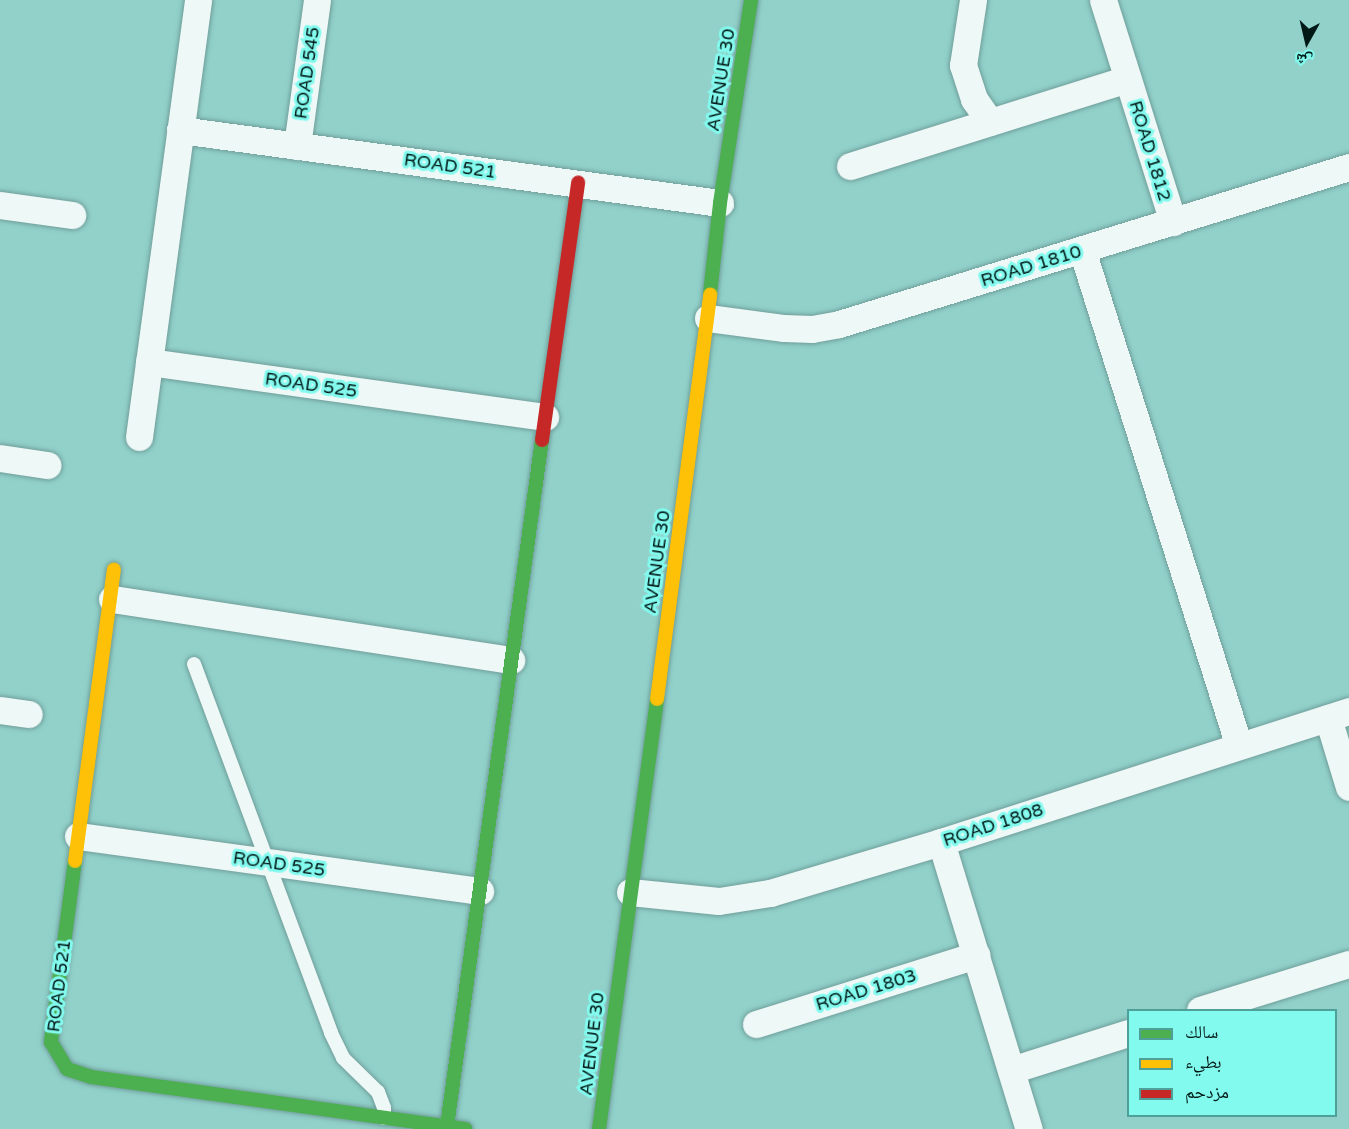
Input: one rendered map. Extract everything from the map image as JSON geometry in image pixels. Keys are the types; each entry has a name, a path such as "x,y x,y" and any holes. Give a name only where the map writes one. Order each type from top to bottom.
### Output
{"street":[{"path":"139,437 198,0"},
{"name":"ROAD 545","path":"297,146 317,0"},
{"name":"AVENUE 30","path":"599,1129 708,318 720,203 751,0"},
{"path":"973,0 963,65 974,99 990,122"},
{"name":"ROAD 1812","path":"1103,0 1173,222"},
{"name":"ROAD 1812","path":"850,165 1128,79"},
{"name":"ROAD 521","path":"180,130 720,203"},
{"name":"ROAD 1810","path":"708,318 784,328 812,328 839,324 1349,167"},
{"path":"447,1126 578,183"},
{"path":"0,205 72,215"},
{"path":"1082,250 1239,746"},
{"name":"ROAD 525","path":"149,362 545,417"},
{"path":"0,459 47,465"},
{"name":"ROAD 521","path":"114,570 112,599 51,1042 57,1056 67,1069 91,1077 465,1129"},
{"path":"112,599 511,660"},
{"path":"0,710 29,714"},
{"path":"1338,715 1349,787"},
{"name":"ROAD 1808","path":"630,892 693,900 745,899 941,842 1338,715"},
{"name":"ROAD 525","path":"78,836 480,891"},
{"path":"941,842 1029,1129"},
{"name":"ROAD 1803","path":"756,1024 976,956"},
{"path":"1206,1009 1349,964"},
{"path":"1011,1070 1127,1033"}],"lane":[{"path":"194,664 336,1046 351,1067 378,1092 384,1108 384,1118"}],"traffic: fast":[{"path":"710,294 720,203 751,0"},
{"path":"447,1126 542,440"},
{"path":"599,1129 657,699"},
{"path":"75,861 51,1042 67,1069 91,1077 465,1129"}],"traffic: slow":[{"path":"657,699 710,294"},
{"path":"75,861 114,570"}],"traffic: jam":[{"path":"542,440 578,183"}]}
